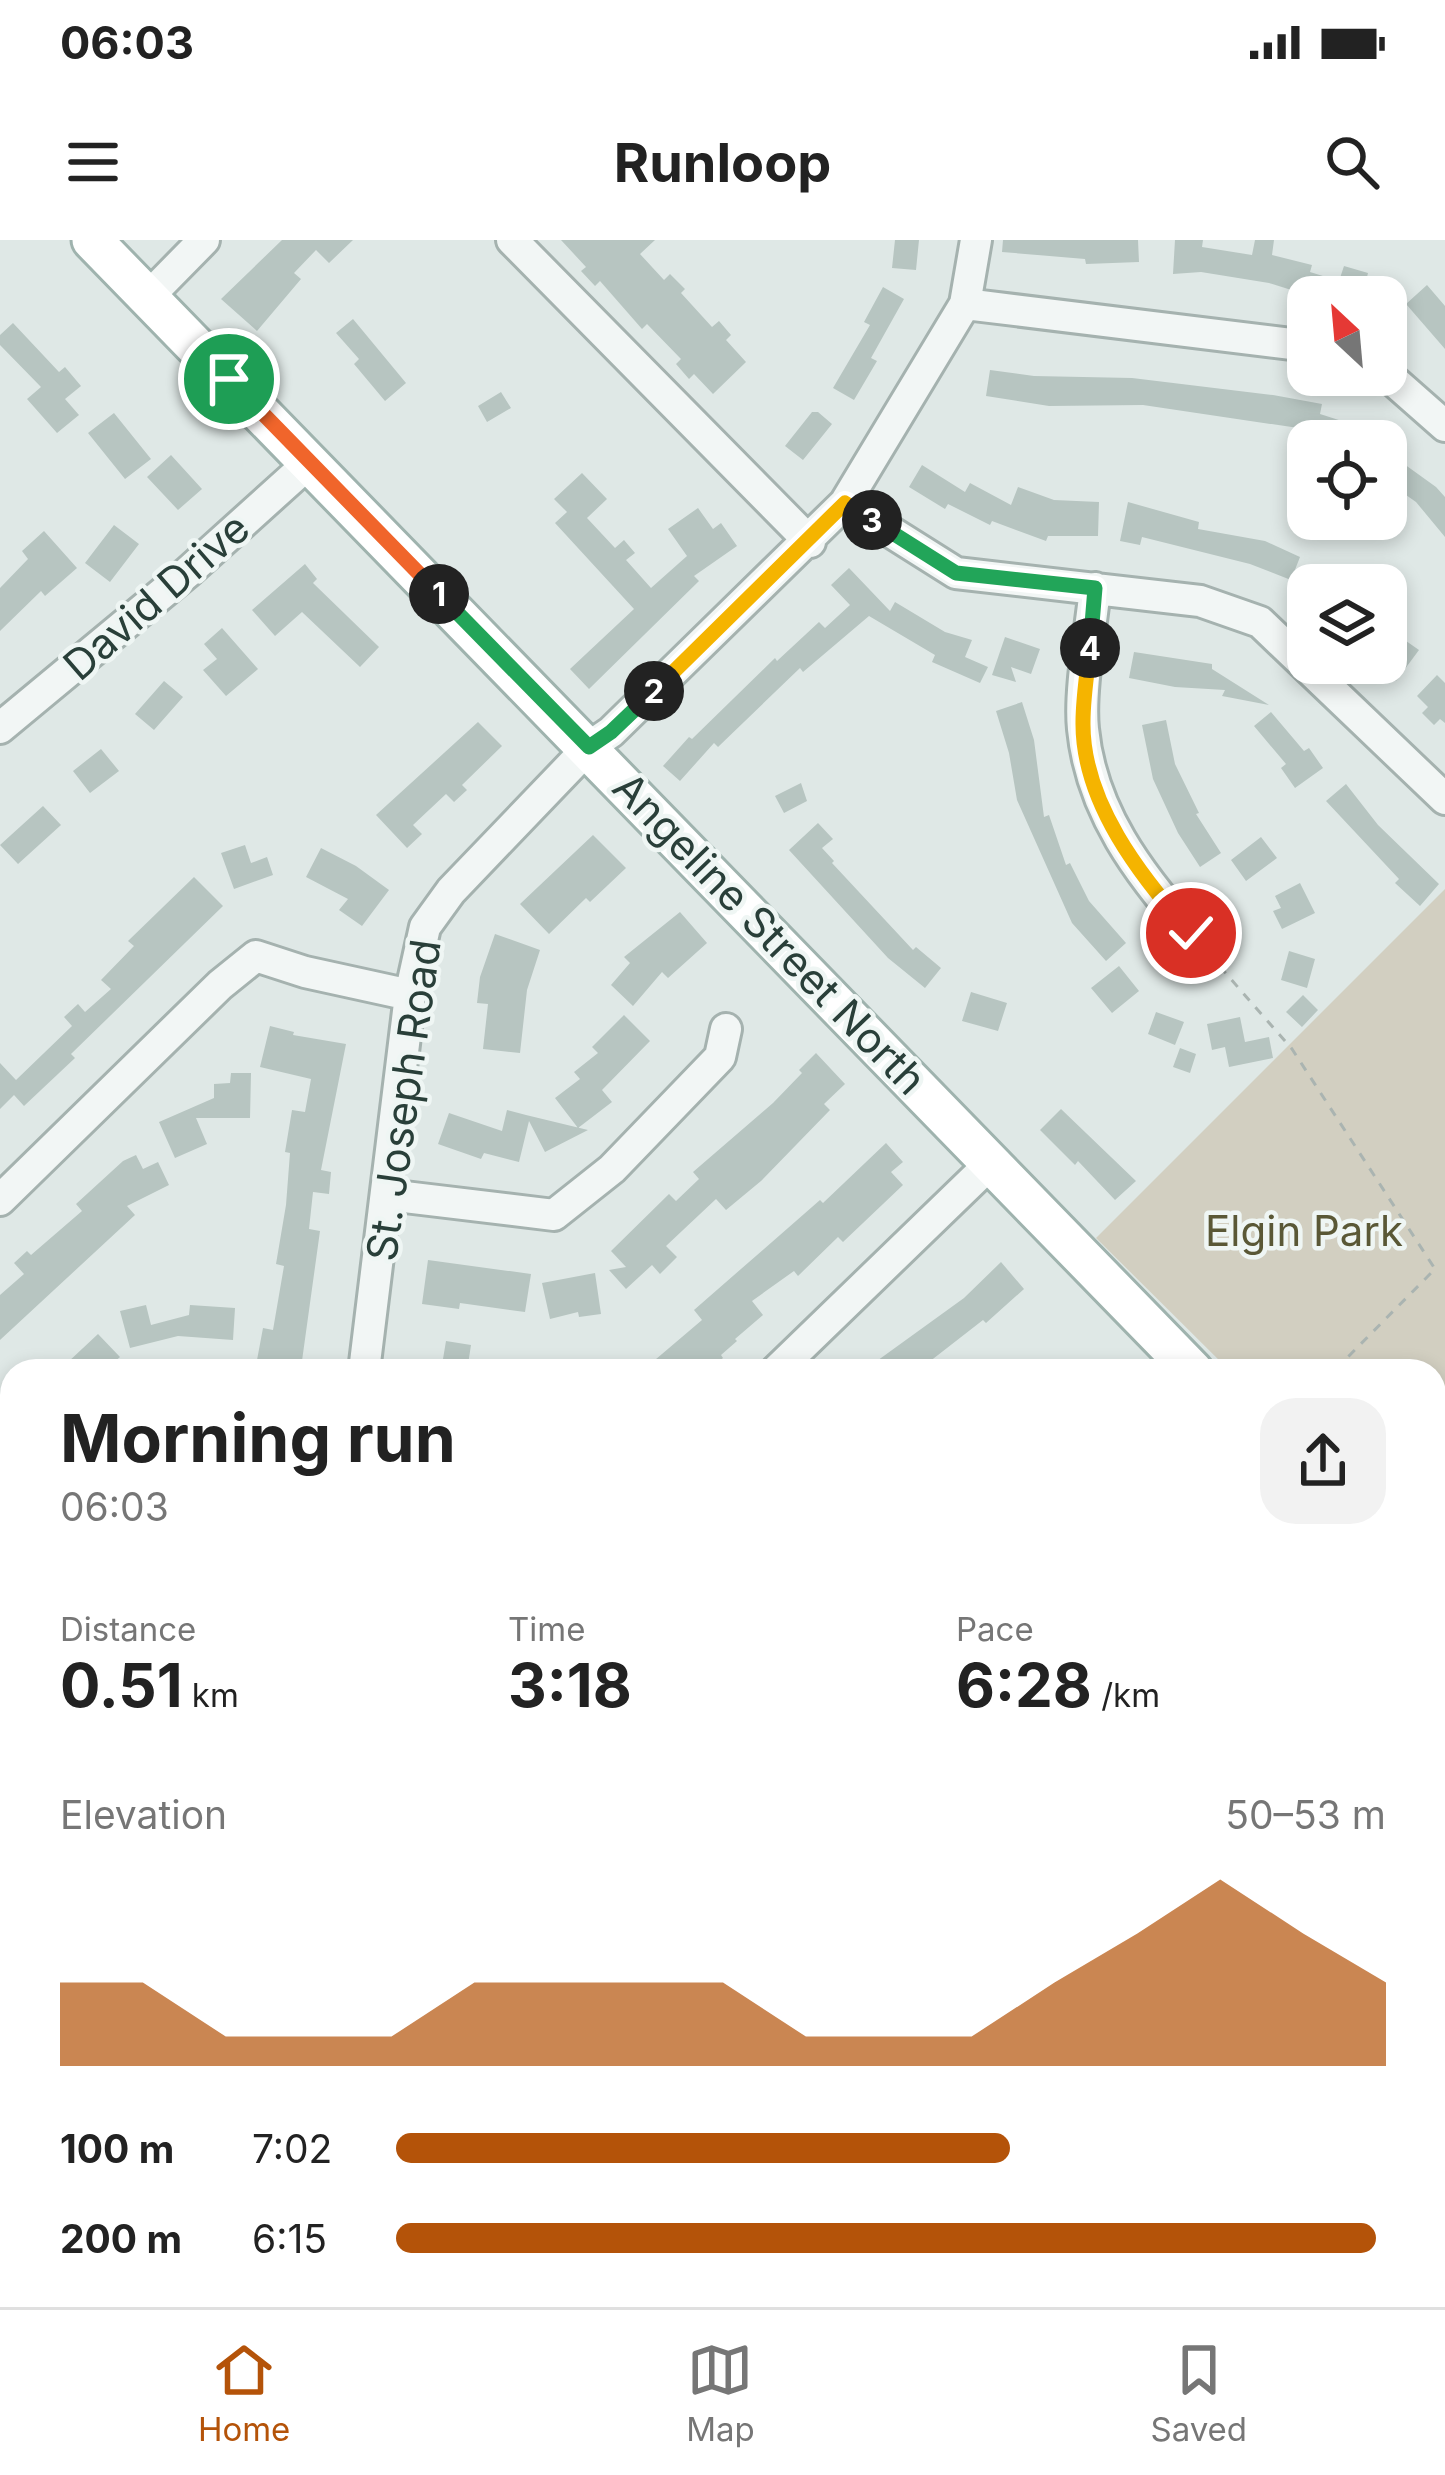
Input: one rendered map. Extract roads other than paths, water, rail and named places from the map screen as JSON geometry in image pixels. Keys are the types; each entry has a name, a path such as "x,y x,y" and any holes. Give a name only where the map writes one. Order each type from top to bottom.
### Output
{"main road":[{"name":"Angeline Street North","path":"92,240 1182,1359"}],"street":[{"path":"148,297 204,240"},
{"path":"512,240 810,542"},
{"path":"976,240 965,304 1287,343"},
{"name":"St. Joseph Road","path":"366,1359 410,995 425,927 451,891 589,747 611,732 845,503 965,304"},
{"path":"1407,392 1444,423"},
{"name":"David Drive","path":"0,728 188,572 310,462"},
{"path":"845,503 956,573 1200,601 1260,622 1445,799"},
{"path":"1095,588 1082,727 1098,797 1138,873 1191,933"},
{"path":"0,1201 220,985 256,956 304,972 410,995"},
{"path":"388,1195 554,1215 612,1169 720,1057 726,1029"},
{"path":"788,1359 993,1161"}],"park label":[{"name":"Elgin Park","path":"1304,1230"}]}
